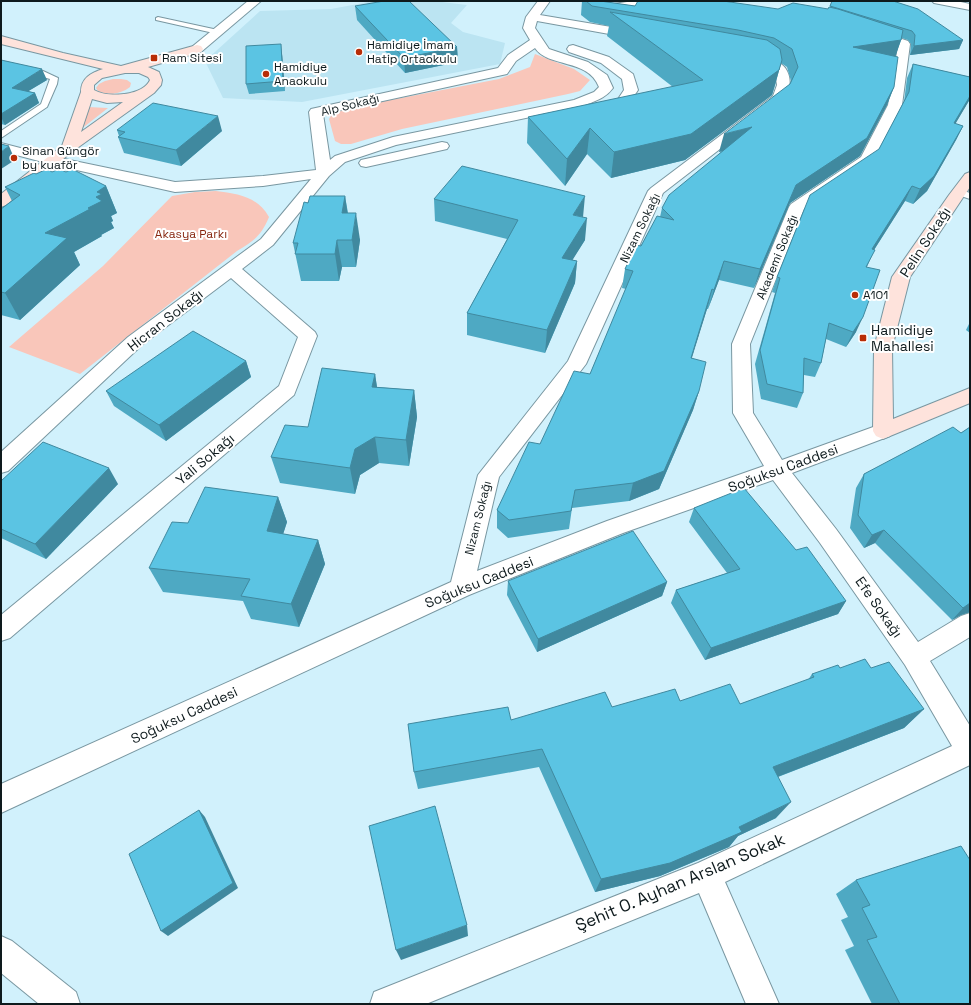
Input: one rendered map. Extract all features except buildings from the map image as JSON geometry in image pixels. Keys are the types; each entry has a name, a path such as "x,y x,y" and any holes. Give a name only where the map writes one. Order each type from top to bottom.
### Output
{"street":[{"path":"179,66 197,49 256,1"},
{"path":"507,131 621,105 632,90 628,77 605,60 569,48 537,41 530,28 532,17 544,1"},
{"path":"591,10 660,1"},
{"path":"938,1 970,7"},
{"path":"532,17 569,12"},
{"path":"532,17 648,37"},
{"name":"Akademi Sokağı","path":"777,470 743,413 741,344 797,207 867,160 895,105 904,44 855,28"},
{"path":"1,40 61,56 126,69 141,69 154,75 156,80 151,87 131,97 110,99 93,96 89,88 61,56"},
{"name":"Alp Sokağı","path":"324,173 316,112 502,71 512,58 537,41"},
{"name":"Hicran Sokağı","path":"1,465 135,341 267,242 324,173 340,159 393,141 578,103 599,95 606,88 602,78 584,65 544,52 537,41"},
{"path":"68,148 89,88 101,74 126,69 197,49"},
{"name":"Nizam Sokağı","path":"461,588 489,475 576,364 656,191 779,98 784,85 782,71 765,60 741,54"},
{"path":"1,202 54,161 68,148 166,76"},
{"path":"1,147 54,161 175,187 263,181 324,173 453,143"},
{"name":"Pelin Sokağı","path":"883,431 883,348 901,277 966,188"},
{"name":"Yali Sokağı","path":"1,630 287,390 308,336 231,269"},
{"name":"Soğuksu Caddesi","path":"1,799 461,588 615,528 883,431 970,395"},
{"name":"Efe Sokağı","path":"777,470 828,536 914,657 970,751"},
{"path":"914,657 970,624"},
{"name":"Şehit O. Ayhan Arslan Sokak","path":"386,1004 706,875 970,751"},
{"path":"706,875 763,1004"},
{"path":"1,952 64,1004"}],"lane":[{"path":"158,19 218,32"},
{"path":"1,63 54,78 53,84 44,104 1,135"}],"shaded area":[{"name":"Hamidiye İmam Hatip Ortaokulu","path":"374,1 434,1 467,5 451,23 463,32 505,43 500,64 302,102 223,98 205,61 260,11 331,9"}],"green space":[{"path":"535,54 574,69 590,80 580,91 568,94 402,129 351,144 341,144 335,141 329,119 334,111 499,79 530,67"},
{"path":"113,79 127,80 131,83 130,87 114,94 102,93 96,88 99,84"},
{"path":"88,107 108,108 80,130"},
{"name":"Akasya Parkı","path":"216,191 246,197 259,204 269,217 263,229 252,241 237,251 80,374 9,347 103,266 172,196 195,192"}],"place":[{"name":"Hamidiye İmam Hatip Ortaokulu","path":"359,52"},
{"name":"Ram Sitesi","path":"154,58"},
{"name":"Hamidiye Anaokulu","path":"266,74"},
{"name":"Sinan Güngör by kuaför","path":"14,158"},
{"name":"A101","path":"855,295"},
{"name":"Hamidiye Mahallesi","path":"863,338"}]}
